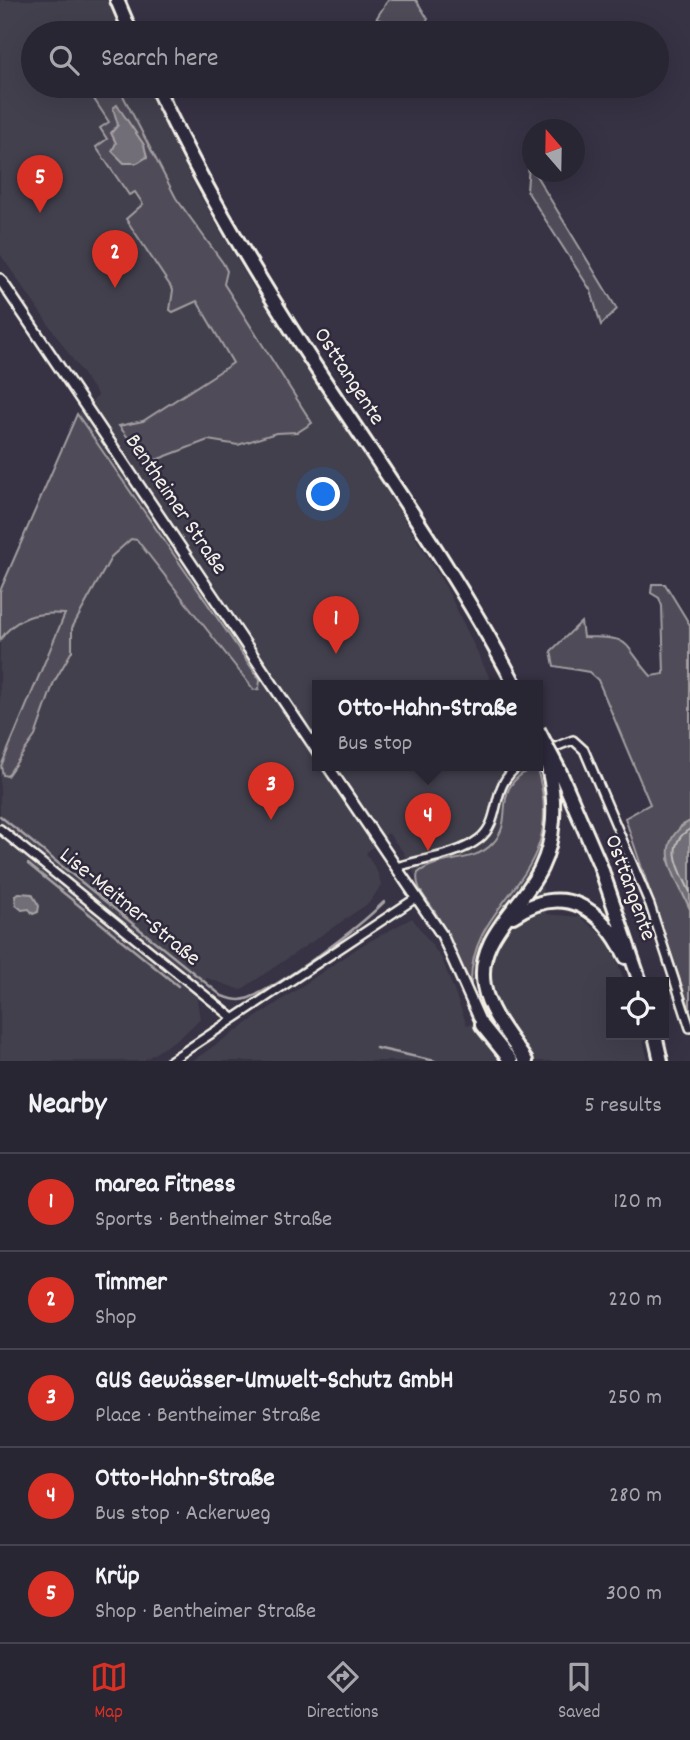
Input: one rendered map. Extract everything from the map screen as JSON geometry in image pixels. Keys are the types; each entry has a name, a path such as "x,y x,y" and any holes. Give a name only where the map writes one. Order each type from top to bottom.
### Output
{"main road":[{"path":"117,0 126,21"},
{"name":"Osttangente","path":"162,98 211,196 264,286 430,539 484,626 512,680"},
{"name":"Osttangente","path":"543,743 600,864 637,977"},
{"path":"526,1061 494,1012 484,986 486,951 533,881 547,850 553,821 554,771"},
{"path":"501,925 527,908 550,901 570,902 589,910 609,927 636,977"},
{"path":"482,1025 511,1061"},
{"path":"656,1040 661,1061"}],"street":[{"name":"Bentheimer Straße","path":"0,279 312,743"},
{"path":"543,752 566,740 579,744 584,750 650,905 690,1028"},
{"path":"331,771 442,935 482,1025"},
{"path":"396,867 478,839 490,825 503,781 514,771"},
{"name":"Lise-Meitner-Straße","path":"0,829 233,1018"},
{"path":"170,1061 416,898"}],"shaded area":[{"path":"0,0 107,0 115,21 21,21 21,98 151,98 200,196 253,287 382,483 447,589 491,680 312,680 312,771 528,771 546,914 580,917 609,941 623,977 606,977 606,1040 643,1040 648,1061 192,1061 359,947 412,918 442,959 467,1025 488,1020 462,952 431,907 403,852 388,833 366,853 379,875 381,886 369,903 241,990 207,978 196,993 200,1019 182,1036 143,1061 0,1061 0,591 77,414 98,396 0,254"},
{"path":"388,0 416,0 428,19 384,21 376,19"},
{"path":"93,98 124,98 176,198 223,263 227,271 224,284 312,423 298,432 276,433 238,445 208,440 148,463 119,426 143,421 233,363 197,301 173,312 170,310 173,290 126,219 143,204 135,192 129,195 96,147 107,139 100,128 109,122"},
{"path":"528,182 540,182 617,309 601,325 591,291 527,191"},
{"path":"77,414 260,680 259,689 254,690 137,540 131,539 112,556 72,628 72,651 54,682 35,736 7,776 3,775 1,766 65,614 28,617 13,626 0,640 0,591"},
{"path":"652,584 665,584 690,625 690,821 681,826 668,859 690,909 690,1010 625,818 650,804 598,680 589,672 554,666 551,651 581,622 583,637 619,640 629,648 651,676 664,674 662,606 659,598 651,593"},
{"path":"528,771 537,771 544,805 541,836 531,862 486,928 475,953 471,983 440,920 420,890 418,873 426,867 476,854 493,843 503,823 507,793 521,775"}],"water":[{"path":"117,105 144,145 147,157 137,163 124,163 112,151 116,143 111,133 118,125 113,108"},
{"path":"690,821 690,909 673,873 669,851 671,840 678,830"},
{"path":"32,894 39,906 38,912 33,914 29,909 22,910 16,905 15,895"}],"waterway":[{"path":"0,816 222,996 232,999 249,998 300,969 339,941 384,902"},
{"path":"28,864 178,986"},
{"path":"376,1048 435,1061"}],"place":[{"name":"Krüp","path":"40,213"},
{"name":"Timmer","path":"115,288"},
{"name":"marea Fitness","path":"336,654"},
{"name":"GUS Gewässer-Umwelt-Schutz GmbH","path":"271,820"},
{"name":"Otto-Hahn-Straße","path":"428,851"}]}
